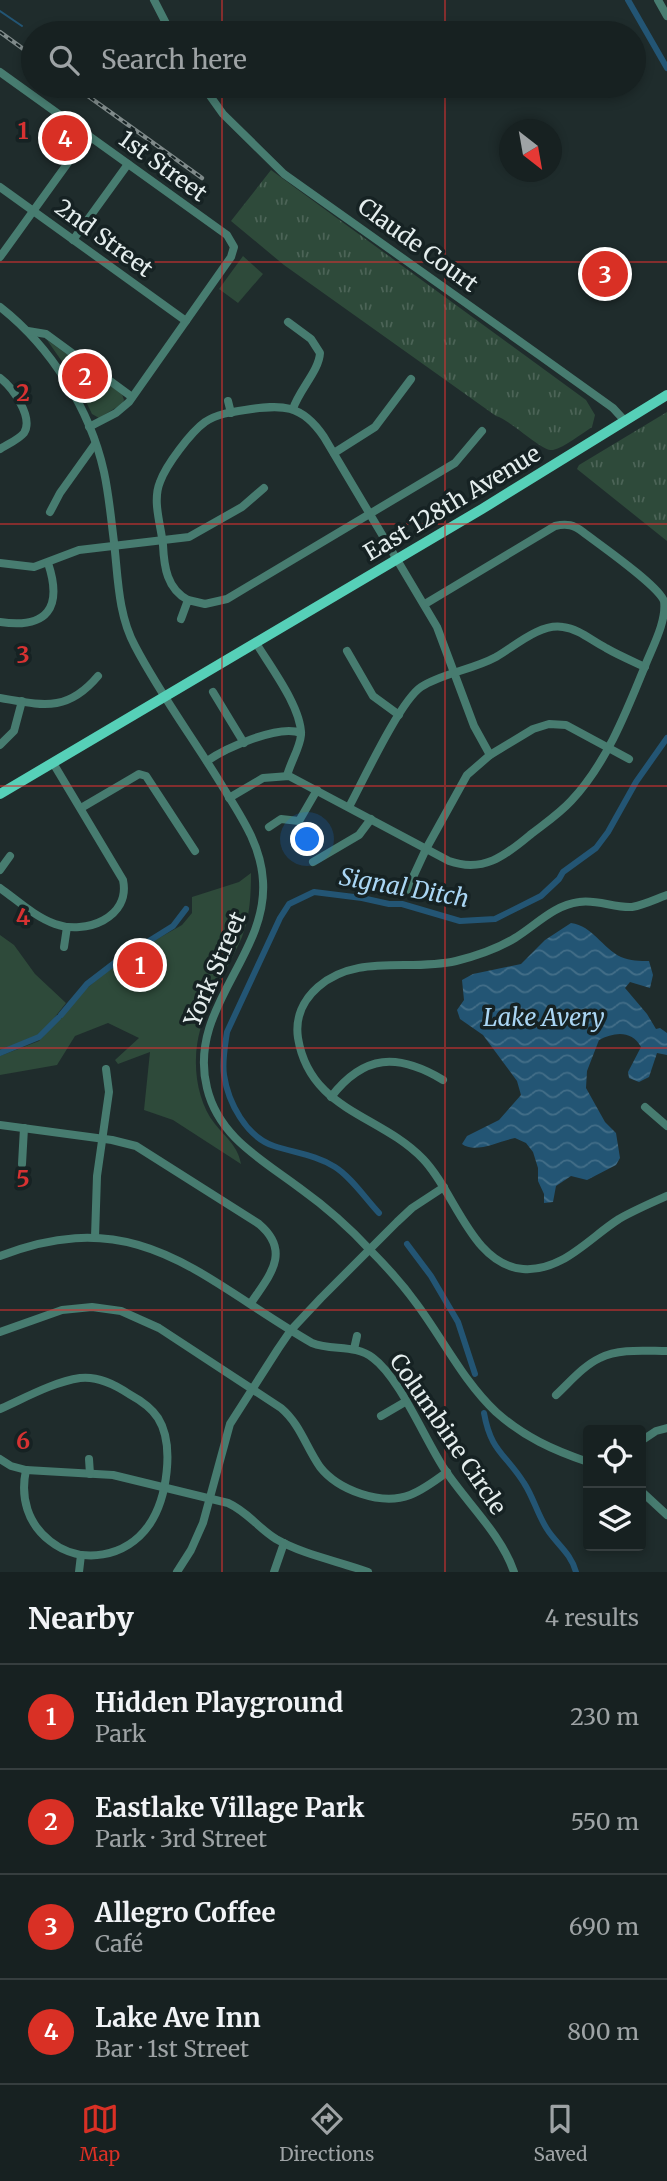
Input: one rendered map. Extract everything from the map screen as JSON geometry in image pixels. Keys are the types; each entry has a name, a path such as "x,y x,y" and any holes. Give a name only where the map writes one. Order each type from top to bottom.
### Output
{"main road":[{"name":"East 128th Avenue","path":"0,794 398,559 667,395"}],"street":[{"path":"154,0 165,21"},
{"path":"658,0 667,16"},
{"name":"1st Street","path":"0,72 21,87"},
{"name":"1st Street","path":"36,98 227,235 234,244 232,257 186,321"},
{"name":"Claude Court","path":"212,98 223,114 284,174 613,408 624,420"},
{"path":"0,257 88,135"},
{"path":"73,240 128,164"},
{"name":"2nd Street","path":"0,187 186,321"},
{"name":"York Street","path":"0,307 28,331 66,383 89,427 108,491 127,628 135,646 257,847 264,893 254,931 207,1032 204,1071 210,1099 220,1120 236,1140 325,1207 371,1250 415,1302 467,1378 492,1408 531,1439 583,1460"},
{"path":"89,427 116,413 132,397 186,321"},
{"path":"288,322 311,339 320,353 318,364 300,392 293,409"},
{"path":"28,331 46,334 132,397"},
{"path":"0,378 8,385 24,411 30,430 0,449"},
{"path":"334,453 375,427 411,380"},
{"path":"228,401 231,412"},
{"path":"482,431 455,463 371,514 227,599 205,604 180,596 166,575 157,497 161,479 198,428 218,416 268,406 293,409 313,422 334,453 371,514 425,604 437,626 474,726 490,755"},
{"path":"50,512 60,492 95,444"},
{"path":"0,564 29,567 48,563 74,551 198,534 242,507 264,488"},
{"path":"229,798 263,778 287,776 449,861 468,866 498,860 571,801 587,782 621,724 663,624 665,610 662,598 656,590 583,532 568,524 555,526 425,604"},
{"path":"0,622 30,623 55,605 55,584 48,563"},
{"path":"181,619 188,600"},
{"path":"349,807 399,715 415,692 429,683 485,663 541,630 560,626 579,632 614,653 645,667"},
{"path":"256,643 288,697 301,733 287,776"},
{"path":"347,651 373,696 399,715"},
{"path":"0,698 52,705 65,702 87,688 98,676"},
{"path":"214,692 244,743"},
{"path":"0,745 15,731 22,701"},
{"path":"407,890 426,849 467,775 490,755 533,729 553,724 574,728 629,760"},
{"path":"207,761 244,743 292,730 301,733"},
{"path":"0,888 41,917 66,927 100,922 116,912 126,901 123,880 53,763"},
{"path":"81,808 143,771 151,779 195,851"},
{"path":"269,827 282,819 299,821 317,790"},
{"path":"313,862 359,835 371,818"},
{"path":"0,870 10,856"},
{"path":"667,895 633,907 581,901 567,905 553,911 512,940 475,956 433,965 361,966 322,984 304,1004 297,1027 299,1042 311,1074 331,1097 411,1148 426,1161 487,1254 506,1265 525,1269 544,1268 559,1262 619,1219 667,1196"},
{"path":"64,947 66,927"},
{"path":"331,1097 354,1072 369,1065 408,1063 443,1080"},
{"path":"95,1237 97,1186 109,1092 106,1069"},
{"path":"645,1107 667,1126"},
{"path":"0,1125 103,1139 146,1151 266,1230 275,1245 274,1266 251,1303"},
{"path":"22,1164 24,1128"},
{"path":"177,1572 195,1541 211,1498 227,1432 252,1388 291,1331 412,1208 444,1187"},
{"name":"Columbine Circle","path":"0,1256 41,1242 95,1237 133,1242 163,1252 199,1270 291,1331 321,1346 354,1349 370,1356 386,1369 447,1472 505,1551 514,1572"},
{"path":"0,1332 62,1310 92,1307 112,1309 153,1325 281,1408 299,1429 311,1453 325,1472 346,1487 390,1499 410,1495 447,1472"},
{"path":"354,1349 357,1336"},
{"path":"556,1395 584,1369 604,1356 621,1352 667,1351"},
{"path":"0,1409 64,1382 80,1378 100,1379 116,1385 146,1404 158,1418 164,1431 168,1456 163,1487 151,1521 139,1536 112,1552 81,1555 54,1545 34,1523 24,1497 26,1470"},
{"path":"381,1416 405,1402"},
{"path":"646,1438 667,1428"},
{"path":"291,1435 299,1429"},
{"path":"0,1459 11,1466 26,1470 123,1477 211,1498 239,1508 269,1534 284,1543 365,1572"},
{"path":"89,1459 90,1474"},
{"path":"646,1496 667,1515"},
{"path":"274,1572 284,1543"},
{"path":"79,1572 81,1555"}],"green space":[{"path":"271,170 586,400 595,415 592,427 553,450 542,446 284,265 231,221"},
{"path":"243,256 263,274 238,303 219,289"},
{"path":"47,340 122,394 122,404 99,418 92,414 77,383"},
{"path":"667,412 667,541 577,469 579,465"},
{"path":"251,873 245,929 201,1026 196,1058 198,1084 206,1110 234,1147 241,1164 173,1120 144,1110 150,1052 118,1064 115,1060 139,1038 108,1023 75,1036 57,1065 0,1075 0,1056 39,1041 86,989 120,960 182,925 192,913 192,897 239,882"},
{"path":"0,935 14,945 35,974 66,1003 39,1037 0,1051"}],"water":[{"name":"Lake Avery","path":"571,923 585,928 621,957 649,961 653,975 650,988 630,982 625,988 656,1029 660,1028 667,1033 667,1055 657,1053 649,1077 639,1082 629,1078 628,1072 641,1047 637,1041 622,1034 599,1040 587,1071 586,1088 605,1122 616,1133 620,1158 616,1165 587,1180 571,1176 556,1186 553,1202 544,1203 544,1194 538,1181 538,1168 533,1152 526,1143 515,1138 474,1148 462,1144 467,1136 499,1120 521,1095 517,1081 483,1035 460,1019 457,1010 464,1000 462,980 473,974 521,964 545,940"}],"waterway":[{"path":"628,0 640,21"},
{"path":"0,11 21,25"},
{"path":"646,31 667,68"},
{"name":"Signal Ditch","path":"379,1213 335,1167 313,1157 274,1146 255,1135 234,1107 226,1085 223,1070 227,1032 280,918 289,904 314,892 402,904 460,921 495,919 541,896 563,872 596,848 636,782 667,738"},
{"path":"61,1015 87,984 117,961 173,926 186,909"},
{"path":"0,1053 39,1037 58,1018"},
{"name":"Signal Ditch","path":"407,1244 431,1276 458,1322 475,1374"},
{"name":"Signal Ditch","path":"484,1413 495,1444 524,1483 545,1526 568,1555 576,1572"}],"railway":[{"path":"0,32 21,47"},
{"path":"91,98 202,178"}],"place":[{"name":"Lake Ave Inn","path":"65,138"},
{"name":"Allegro Coffee","path":"605,274"},
{"name":"Eastlake Village Park","path":"85,376"},
{"name":"Hidden Playground","path":"140,965"}]}
